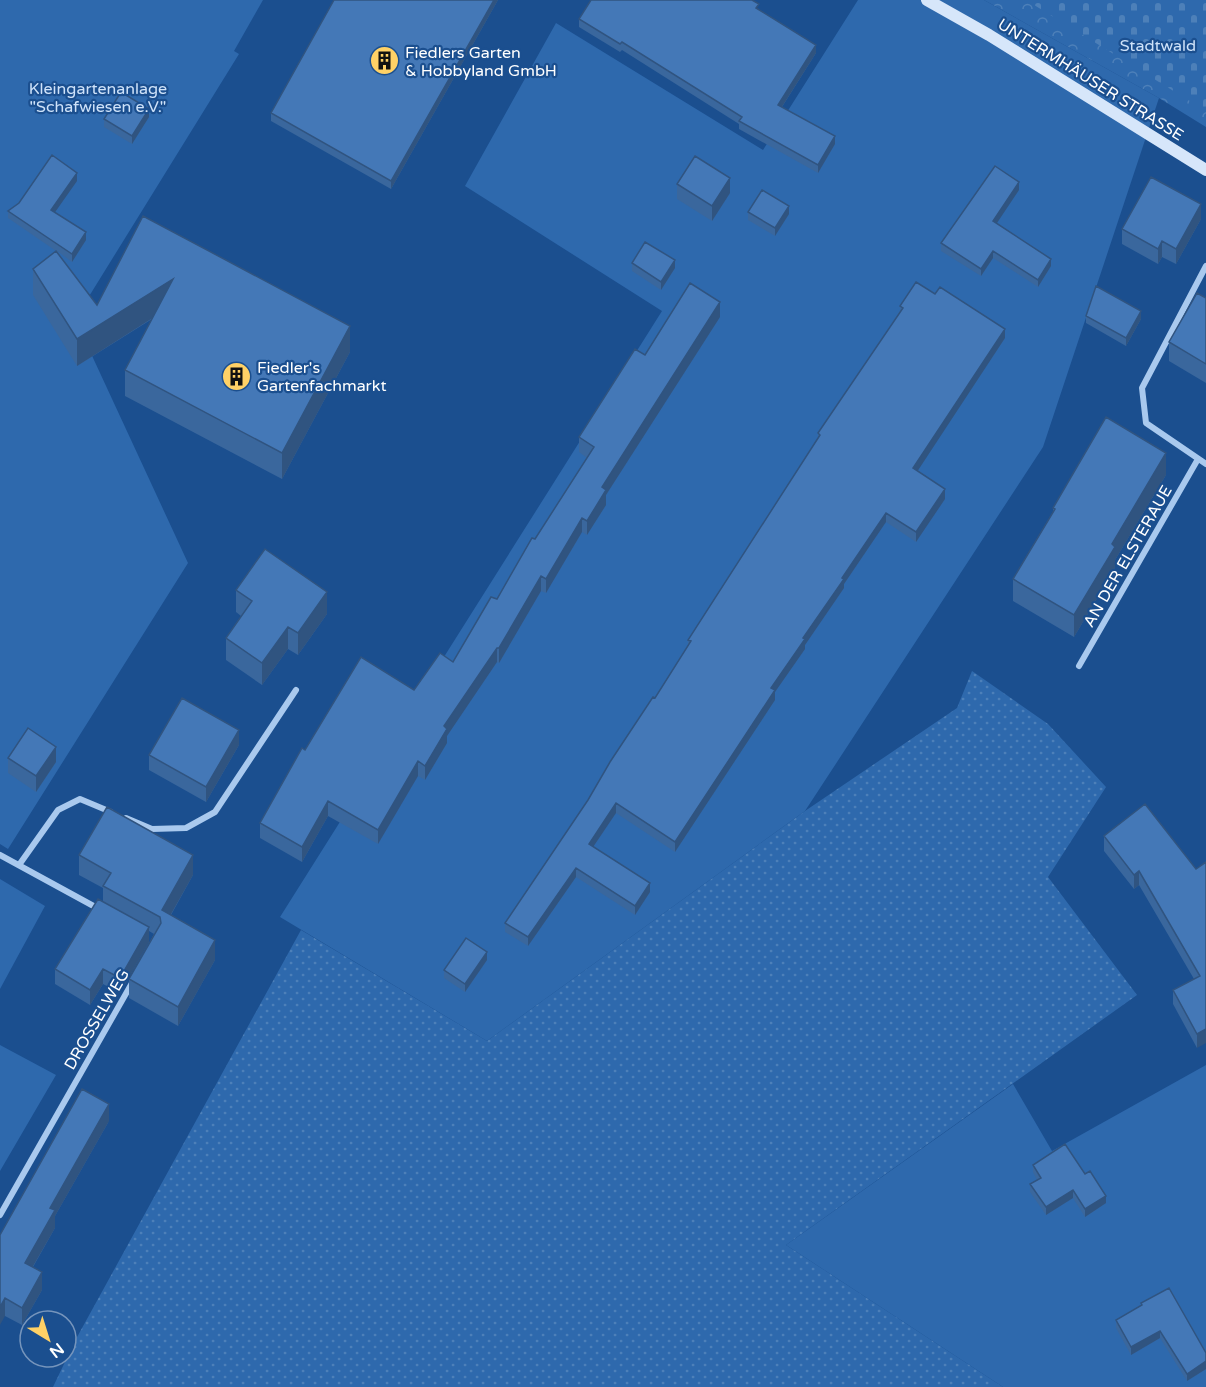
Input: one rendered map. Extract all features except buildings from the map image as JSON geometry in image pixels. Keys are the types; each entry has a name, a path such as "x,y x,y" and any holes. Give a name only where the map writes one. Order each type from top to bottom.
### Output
{"main road":[{"name":"UNTERMHÄUSER STRASSE","path":"927,0 988,35 1206,170"}],"street":[{"path":"1206,266 1142,388 1146,423 1206,464"},
{"name":"AN DER ELSTERAUE","path":"1079,666 1198,459"},
{"path":"19,865 58,810 80,799 152,829 186,828 215,812 296,690"},
{"path":"0,855 107,914"},
{"name":"DROSSELWEG","path":"0,1215 134,980"}],"green space":[{"name":"Kleingartenanlage \"Schafwiesen e.V.\"","path":"0,0 263,0 234,51 239,54 75,319 188,563 8,849 0,844"},
{"path":"858,0 984,0 1159,98 1043,447 805,811 487,1041 280,917 662,311 465,186 556,23 763,150"},
{"name":"Stadtwald","path":"984,0 1206,0 1206,127 1159,98"},
{"name":"Stadtwald","path":"1026,0 1206,0 1206,111"},
{"path":"972,671 1048,724 1106,787 1048,877 1137,995 786,1245 1003,1387 53,1387 62,1369 78,1369 78,1335 301,930 487,1041 805,811 957,708"},
{"path":"0,879 45,906 0,989"},
{"path":"0,1045 56,1075 0,1171"},
{"path":"1206,1065 1206,1387 1003,1387 786,1245 1013,1084 1052,1151"}],"place":[{"name":"Fiedlers Garten & Hobbyland GmbH","path":"384,61"},
{"name":"Fiedler's Gartenfachmarkt","path":"236,376"}]}
